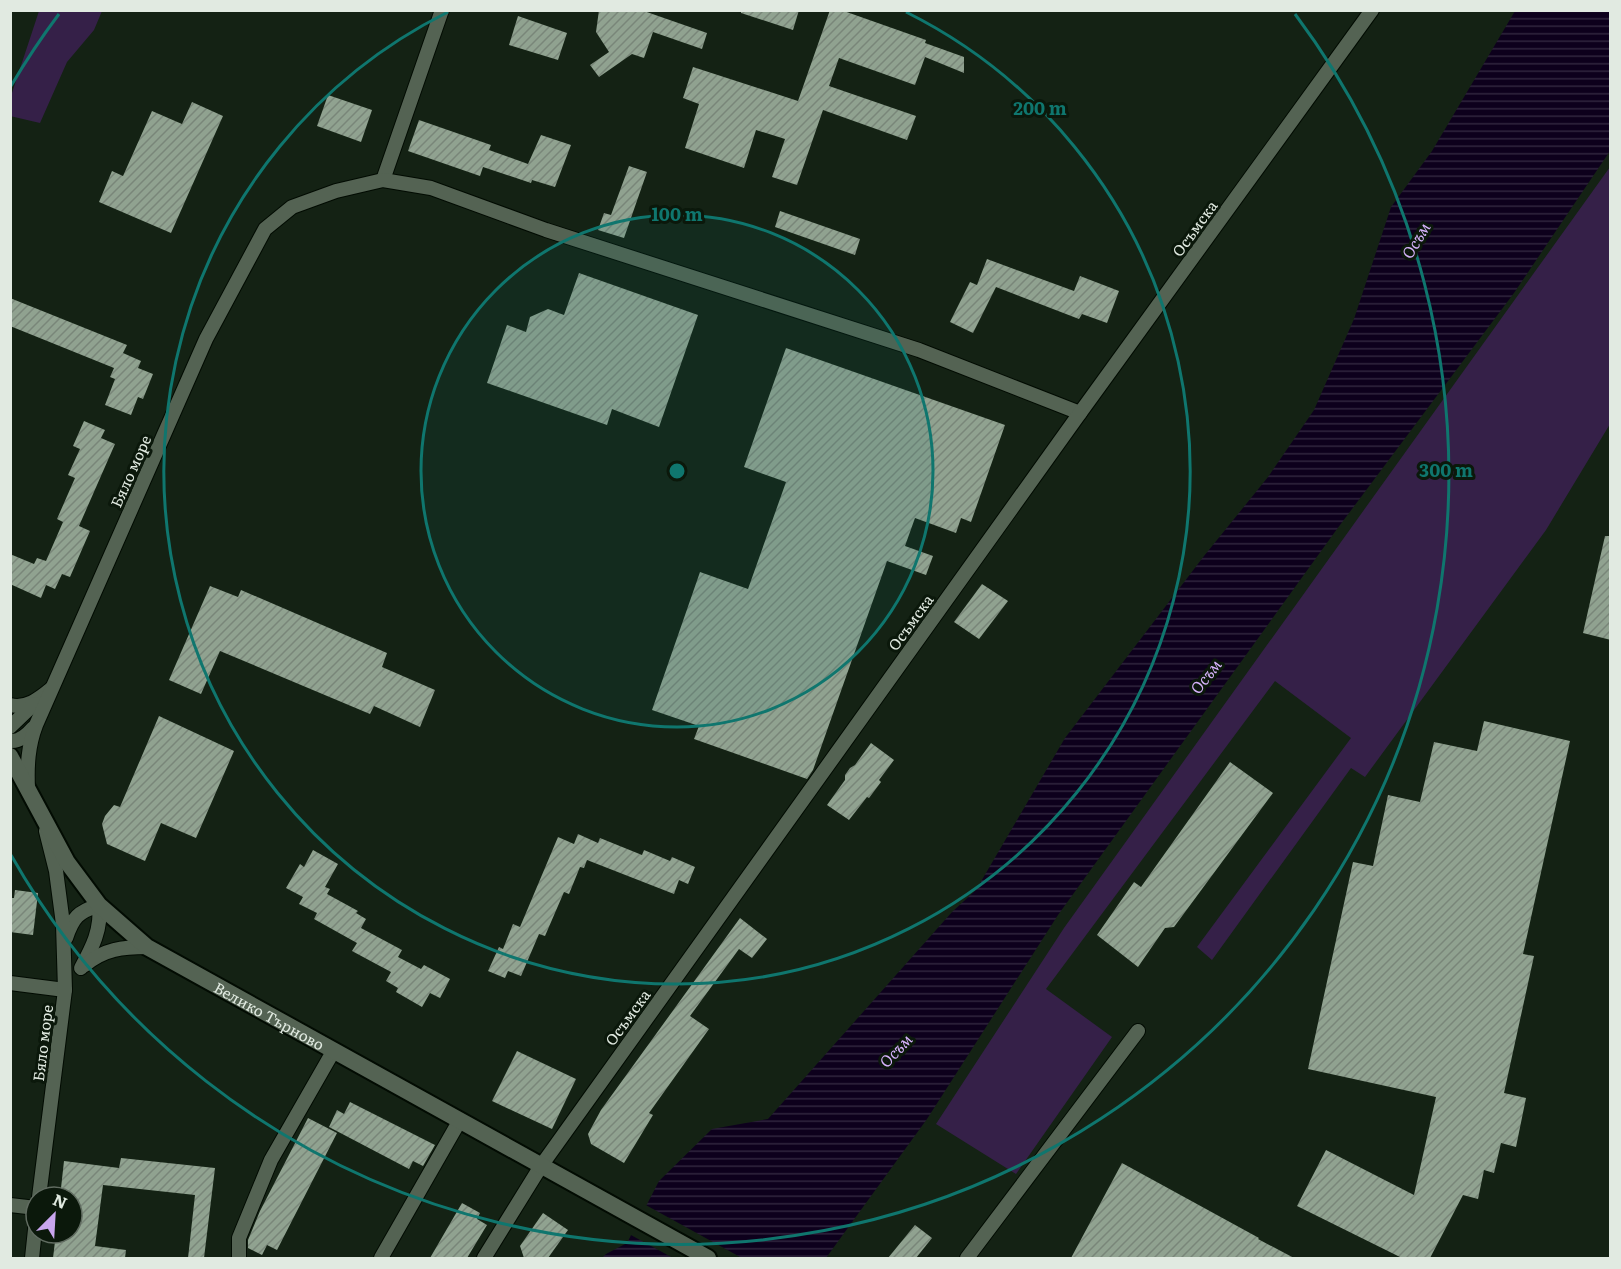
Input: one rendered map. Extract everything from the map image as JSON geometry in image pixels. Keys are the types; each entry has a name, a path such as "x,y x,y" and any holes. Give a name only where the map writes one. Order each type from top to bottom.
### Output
{"street":[{"path":"442,10 383,180 431,188 546,230 919,350 1080,413"},
{"name":"Осъмска","path":"484,1258 541,1166 1080,413 1372,10"},
{"name":"Бяло море","path":"10,727 52,687 206,339 265,229 292,207 336,191 383,180"},
{"path":"29,792 27,764 31,738 52,687"},
{"path":"10,705 18,707 38,700"},
{"path":"10,741 16,741 27,735 36,725"},
{"name":"Велико Търново","path":"10,756 67,862 99,905 147,947 708,1258"},
{"path":"10,983 65,990 63,924 56,871 42,818"},
{"path":"64,943 71,923 83,910 99,905 101,916 96,939 81,968"},
{"name":"Бяло море","path":"41,1185 65,990 81,968 96,956 118,948 147,947"},
{"path":"968,1258 1138,1031"},
{"path":"239,1258 239,1238 271,1160 334,1050"},
{"path":"381,1258 460,1120"}],"shaded area":[{"path":"39,11 102,11 94,30 67,62 40,123 10,116 11,96"},
{"path":"1610,167 1610,424 1546,530 1365,777 1351,768 1212,960 1197,947 1351,738 1275,681 1046,989 1112,1037 1016,1174 936,1124 1064,928"}],"water":[{"name":"Осъм","path":"1515,11 1610,11 1610,151 1514,293 1337,529 1058,915 927,1119 826,1258 602,1258 627,1243 659,1181 712,1129 768,1119 952,912 976,890 1065,738 1204,556 1268,477 1314,410 1354,319 1391,207 1432,151"}],"pier":[{"path":"644,1204 742,1258 673,1258 629,1234"}],"building":[{"path":"599,10 641,10 707,33 702,49 653,32 644,58 632,54 599,77 590,65 609,52 596,32"},
{"path":"741,10 799,10 793,30 741,13"},
{"path":"830,10 841,10 926,40 925,43 964,57 964,73 925,57 915,85 839,58 829,86 916,116 907,140 823,110 797,185 772,177 785,139 756,130 744,168 685,148 699,104 683,98 693,67 798,101"},
{"path":"518,16 567,33 558,60 509,45"},
{"path":"328,95 372,110 361,142 317,126"},
{"path":"192,102 223,116 171,233 99,202 112,171 123,176 152,111 182,124"},
{"path":"419,120 491,145 489,150 528,164 541,135 571,145 555,187 532,180 531,183 483,167 480,176 408,151"},
{"path":"629,166 647,172 624,238 598,230 604,213 611,215"},
{"path":"780,211 860,239 855,255 775,227"},
{"path":"987,259 1074,291 1080,276 1119,291 1107,323 1082,314 1079,319 996,287 973,333 950,322 970,282 977,285"},
{"path":"579,273 698,315 659,427 612,409 607,425 487,383 507,325 526,332 530,317 548,309 564,315"},
{"path":"10,298 127,345 123,353 141,361 138,368 153,374 143,399 138,397 131,415 105,405 115,379 110,377 114,368 10,326"},
{"path":"786,348 1005,425 971,522 961,518 956,533 915,518 905,546 933,556 926,575 887,561 813,770 807,779 694,739 699,726 652,710 700,572 748,589 786,482 744,467"},
{"path":"84,421 105,430 101,438 115,444 79,526 90,531 70,577 62,574 55,589 46,585 41,598 10,584 10,554 34,564 37,558 46,561 63,522 57,519 75,478 68,475 80,449 73,446"},
{"path":"1605,536 1611,536 1611,640 1583,633"},
{"path":"982,584 1008,601 979,639 954,622"},
{"path":"210,586 238,597 241,590 387,653 382,667 435,690 420,727 374,706 370,714 220,651 201,694 169,680"},
{"path":"159,716 234,751 196,838 161,823 145,861 107,844 102,824 114,805 120,807"},
{"path":"1484,721 1570,741 1523,954 1534,956 1504,1093 1526,1098 1516,1147 1501,1143 1494,1173 1484,1170 1478,1199 1463,1195 1430,1258 1402,1258 1297,1206 1326,1150 1414,1195 1436,1097 1308,1069 1353,862 1373,866 1388,795 1420,802 1434,742 1477,751"},
{"path":"871,743 894,760 869,798 867,797 849,820 827,805 845,780 845,775"},
{"path":"1230,762 1273,793 1174,927 1165,928 1138,967 1097,935 1134,882 1141,887"},
{"path":"578,834 598,843 600,838 642,855 644,850 670,861 672,857 695,867 688,884 679,880 674,894 587,860 584,868 580,867 569,894 564,892 545,936 539,934 521,976 508,971 505,978 488,971 499,947 503,949 513,924 520,927 558,837 574,844"},
{"path":"313,850 338,864 325,887 330,889 327,894 358,911 356,913 366,919 361,928 402,950 398,957 421,969 424,965 450,979 440,998 430,993 422,1007 396,992 398,988 386,981 391,972 352,951 357,943 314,919 317,913 299,904 303,897 286,888 300,864 304,867"},
{"path":"15,890 38,893 33,935 10,932 12,919 10,919 10,898 14,898"},
{"path":"740,918 767,939 752,958 739,949 690,1016 709,1029 649,1113 653,1115 624,1163 591,1144 588,1134 601,1110"},
{"path":"517,1051 576,1079 552,1129 492,1101"},
{"path":"350,1102 435,1145 423,1166 413,1161 409,1169 329,1127 337,1110 344,1114"},
{"path":"308,1118 337,1133 277,1250 267,1245 262,1255 248,1248 248,1240 260,1211"},
{"path":"121,1158 215,1168 204,1258 188,1258 195,1195 103,1185 95,1246 126,1250 125,1258 53,1258 55,1245 84,1245 84,1185 61,1185 64,1161 119,1168"},
{"path":"1122,1163 1258,1239 1294,1258 1071,1258"},
{"path":"462,1203 480,1213 477,1219 487,1225 467,1258 430,1258"},
{"path":"543,1213 568,1230 548,1258 524,1258 520,1246"},
{"path":"915,1225 932,1238 916,1258 888,1258"}]}
